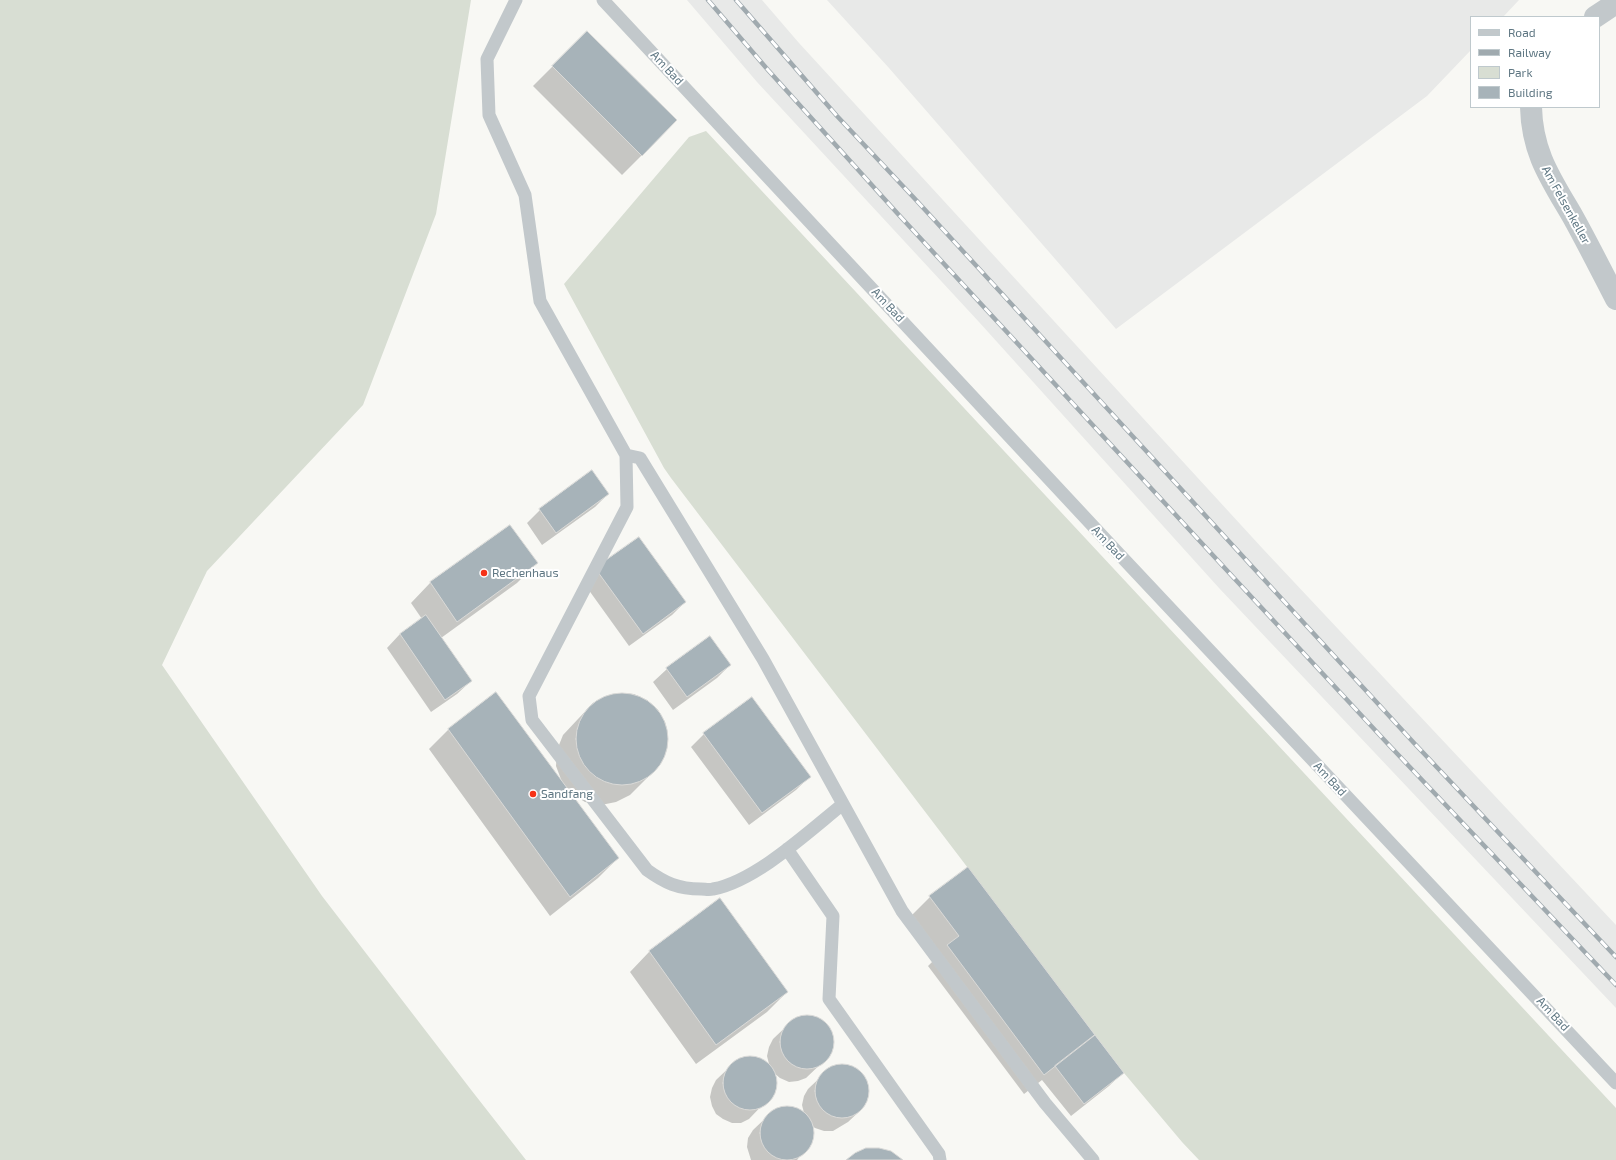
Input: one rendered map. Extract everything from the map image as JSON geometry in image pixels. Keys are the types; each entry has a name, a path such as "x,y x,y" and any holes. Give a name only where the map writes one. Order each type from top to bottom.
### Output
{"street":[{"path":"1596,16 1616,3"},
{"name":"Am Felsenkeller","path":"1531,108 1531,120 1537,150 1548,176 1573,218 1616,299"}],"lane":[{"path":"516,0 487,59 489,115 525,195 540,301 626,454 627,507 529,696 532,720 647,870 662,881 684,889 712,890 747,877 787,849 843,804"},
{"name":"Am Bad","path":"603,0 1124,559 1616,1083"},
{"path":"626,454 640,458 763,659 902,911 1045,1103 1093,1160"},
{"path":"787,849 833,916 829,999 939,1154 940,1160"}],"shaded area":[{"path":"687,0 762,0 799,43 1263,549 1616,925 1616,1008 1219,588 979,322 757,82"},
{"path":"827,0 1519,0 1504,16 1470,16 1470,51 1427,96 1116,329 889,68"}],"green space":[{"path":"0,0 471,0 436,214 363,405 207,571 162,665 322,896 526,1160 0,1160"},
{"path":"706,131 1616,1108 1616,1160 1199,1160 1182,1142 1124,1073 671,478 664,468 564,284 689,137"}],"building":[{"path":"587,31 677,120 642,156 552,66"},
{"path":"592,470 609,494 556,533 539,509"},
{"name":"Rechenhaus","path":"510,525 538,563 457,622 430,582"},
{"path":"639,537 686,602 643,634 595,568"},
{"path":"426,615 472,681 445,700 400,634"},
{"path":"710,636 731,665 687,697 666,668"},
{"name":"Sandfang","path":"496,692 619,858 570,897 448,729"},
{"path":"613,693 631,693 648,700 661,713 668,730 668,748 661,765 648,778 631,785 613,785 596,778 583,765 576,748 576,730 583,713 596,700"},
{"path":"752,697 811,777 762,813 703,733"},
{"path":"968,867 1095,1035 1044,1075 947,945 959,936 929,896"},
{"path":"720,898 788,992 716,1045 649,951"},
{"path":"807,1015 817,1017 826,1023 832,1032 834,1042 832,1052 826,1061 817,1067 807,1069 797,1067 788,1061 782,1052 780,1042 782,1032 788,1023 797,1017"},
{"path":"1095,1035 1124,1073 1084,1104 1055,1066"},
{"path":"750,1056 760,1058 769,1064 775,1073 777,1083 775,1093 769,1102 760,1108 750,1110 740,1108 731,1102 725,1093 723,1083 725,1073 731,1064 740,1058"},
{"path":"842,1064 852,1066 861,1072 867,1081 869,1091 867,1101 861,1110 852,1116 842,1118 832,1116 823,1110 817,1101 815,1091 817,1081 823,1072 832,1066"},
{"path":"787,1106 797,1108 806,1114 812,1123 814,1133 812,1143 806,1152 797,1158 787,1160 777,1158 768,1152 762,1143 760,1133 762,1123 768,1114 777,1108"},
{"path":"866,1148 879,1148 891,1151 903,1160 846,1160 855,1153"}],"railway":[{"path":"708,0 768,70 898,214 1388,744 1616,985"},
{"path":"736,0 837,116 916,200 1414,743 1616,957"}],"place":[{"name":"Rechenhaus","path":"484,573"},
{"name":"Sandfang","path":"533,794"}]}
